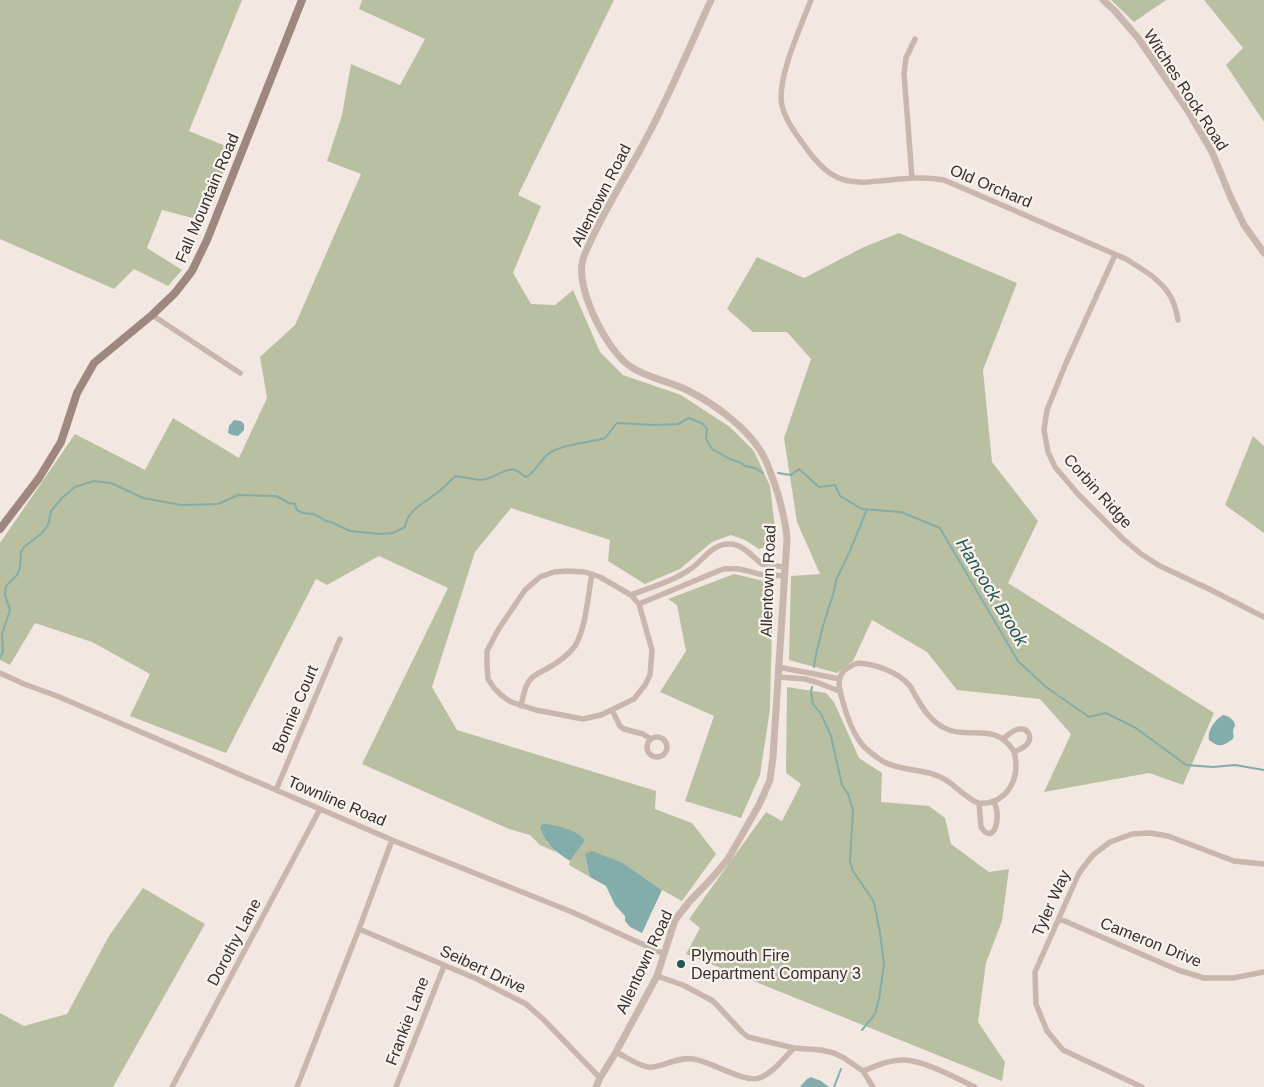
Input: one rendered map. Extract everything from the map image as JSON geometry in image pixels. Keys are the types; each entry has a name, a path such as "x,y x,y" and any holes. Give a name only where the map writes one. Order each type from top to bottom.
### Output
{"main road":[{"name":"Fall Mountain Road","path":"0,529 39,478 61,442 77,393 94,363 175,293 188,277 203,248 302,0"}],"street":[{"name":"Allentown Road","path":"596,1087 657,976 675,920 728,859 759,805 770,780 773,756 787,539 782,508 772,475 758,447 742,429 715,407 686,390 639,372 621,359 609,344 593,313 583,283 582,264 589,244 602,216 641,149 711,0"},
{"name":"Old Orchard","path":"811,0 785,73 781,94 783,108 790,125 816,162 828,173 838,178 859,182 912,178 944,180 1115,254 1148,273 1162,285 1174,303 1178,320"},
{"name":"Witches Rock Road","path":"1103,0 1138,38 1188,111 1212,152 1244,225 1264,253"},
{"path":"912,178 904,73 906,58 914,39"},
{"name":"Corbin Ridge","path":"1115,254 1077,337 1047,410 1044,430 1048,452 1055,467 1078,494 1122,538 1141,554 1160,566 1264,617"},
{"path":"152,314 240,373"},
{"path":"631,595 677,577 694,566 708,552 728,543 736,545 766,566 785,567"},
{"path":"639,604 723,569 739,568 759,574 784,576"},
{"path":"554,572 585,572 600,577 631,595 639,604 652,650 650,675 646,685 634,699 601,715 583,719 510,702 494,688 488,679 487,651 498,630 525,590 540,577 554,572"},
{"path":"522,706 529,680 534,675 554,664 575,646 582,630 592,574"},
{"name":"Bonnie Court","path":"276,790 340,639"},
{"path":"858,663 885,669 894,674 910,685 926,714 947,730 960,733 981,732 1003,739 1014,752 1016,766 1010,788 1002,798 994,802 974,802 937,775 899,768 884,762 870,753 861,743 852,727 839,691 842,674 846,669 858,663"},
{"path":"778,667 840,679"},
{"name":"Townline Road","path":"0,673 392,840 572,912 664,954"},
{"path":"778,677 805,679 839,691"},
{"path":"612,710 620,726 624,729 643,734 651,739"},
{"path":"1003,739 1019,728 1028,732 1029,742 1014,752"},
{"path":"979,803 981,827 987,833 994,830 997,826 998,817 994,802"},
{"name":"Dorothy Lane","path":"172,1087 320,809"},
{"name":"Tyler Way","path":"1142,1087 1063,1050 1047,1031 1036,1004 1035,972 1079,873 1093,855 1110,842 1132,834 1168,836 1234,861 1264,864"},
{"path":"297,1087 392,840"},
{"name":"Cameron Drive","path":"1060,919 1178,970 1204,978 1233,978 1264,972"},
{"name":"Seibert Drive","path":"359,929 476,978 526,1004 600,1078"},
{"name":"Frankie Lane","path":"396,1087 444,966"},
{"path":"657,976 683,985 713,1001 748,1037 794,1048 834,1053 863,1071 873,1087"},
{"path":"616,1052 648,1067 691,1058 740,1076 754,1079 766,1074 794,1048"},
{"path":"863,1071 904,1059 920,1062 975,1087"}],"green space":[{"path":"0,0 242,0 189,131 233,149 204,221 162,210 147,248 182,270 168,286 134,269 114,289 0,239"},
{"path":"362,0 614,0 518,195 541,206 513,273 531,304 555,305 573,290 600,352 623,375 681,395 730,427 754,451 770,486 776,536 771,545 759,549 745,540 731,535 712,542 680,569 645,584 608,561 610,540 511,508 475,552 432,687 457,730 656,791 655,809 692,823 716,854 682,901 662,890 623,863 585,855 590,877 569,865 585,841 546,841 556,852 540,845 530,835 509,829 362,764 448,588 379,556 327,585 316,579 226,753 130,716 150,674 92,642 35,623 10,665 0,660 0,543 75,434 145,470 173,418 239,458 267,398 260,357 295,325 361,174 327,161 342,115 351,64 400,85 425,39 359,9"},
{"path":"1111,0 1166,0 1134,22"},
{"path":"1204,0 1264,0 1264,122 1226,65 1243,48"},
{"path":"899,233 1017,283 983,370 992,462 1038,521 1008,583 1214,713 1183,785 1149,773 1044,792 1071,734 1040,699 957,690 927,652 872,620 853,661 837,673 789,660 791,576 820,574 797,522 784,438 811,359 787,332 753,332 727,309 757,257 804,278 864,247"},
{"path":"1253,436 1264,446 1264,533 1225,505"},
{"path":"734,574 773,583 770,709 760,775 741,818 685,801 714,716 660,692 686,651 677,605 668,599"},
{"path":"787,687 826,693 834,702 859,758 882,773 881,802 929,806 945,818 951,844 989,872 1009,869 1002,921 986,963 978,1022 1005,1062 1002,1081 686,954 700,928 689,919 766,812 782,821 801,784 786,773"},
{"path":"143,888 205,924 113,1087 0,1087 0,1013 24,1026 67,1014 109,936"}],"water":[{"path":"234,420 241,421 244,424 244,430 238,436 228,433 229,426"},
{"path":"1223,715 1229,717 1234,722 1233,739 1218,745 1209,740 1209,733 1215,722"},
{"path":"542,824 559,826 582,837 585,841 570,861 548,843 540,827"},
{"path":"592,851 623,863 662,890 642,933 630,927 625,921 625,916 615,905 606,886 590,877 585,855"},
{"path":"811,1077 821,1081 829,1087 800,1087"}],"waterway":[{"name":"Hancock Brook","path":"0,658 3,651 2,634 10,610 5,595 6,586 17,575 20,568 21,552 48,525 51,511 62,498 75,487 94,481 111,483 143,498 181,505 218,504 238,495 276,496 295,504 297,510 303,513 314,514 350,531 381,534 393,533 405,527 412,512 456,476 480,480 511,470 526,477 551,452 571,445 605,438 617,423 678,424 689,418 703,424 707,429 706,439 712,449 763,473"},
{"name":"Hancock Brook","path":"778,473 791,475 799,469 819,487 835,485 840,496 862,509 901,512 940,528 1018,661 1046,687 1089,717 1106,713 1136,728 1186,765 1213,767 1235,765 1264,770"},
{"path":"814,667 836,580 867,509"},
{"path":"812,687 813,704 821,714 831,736 842,785 848,794 853,810 850,861 853,871 874,902 880,933 884,964 879,999 875,1014 862,1030"},
{"path":"834,1087 841,1069"}],"place":[{"name":"Plymouth Fire Department Company 3","path":"681,964"}]}
